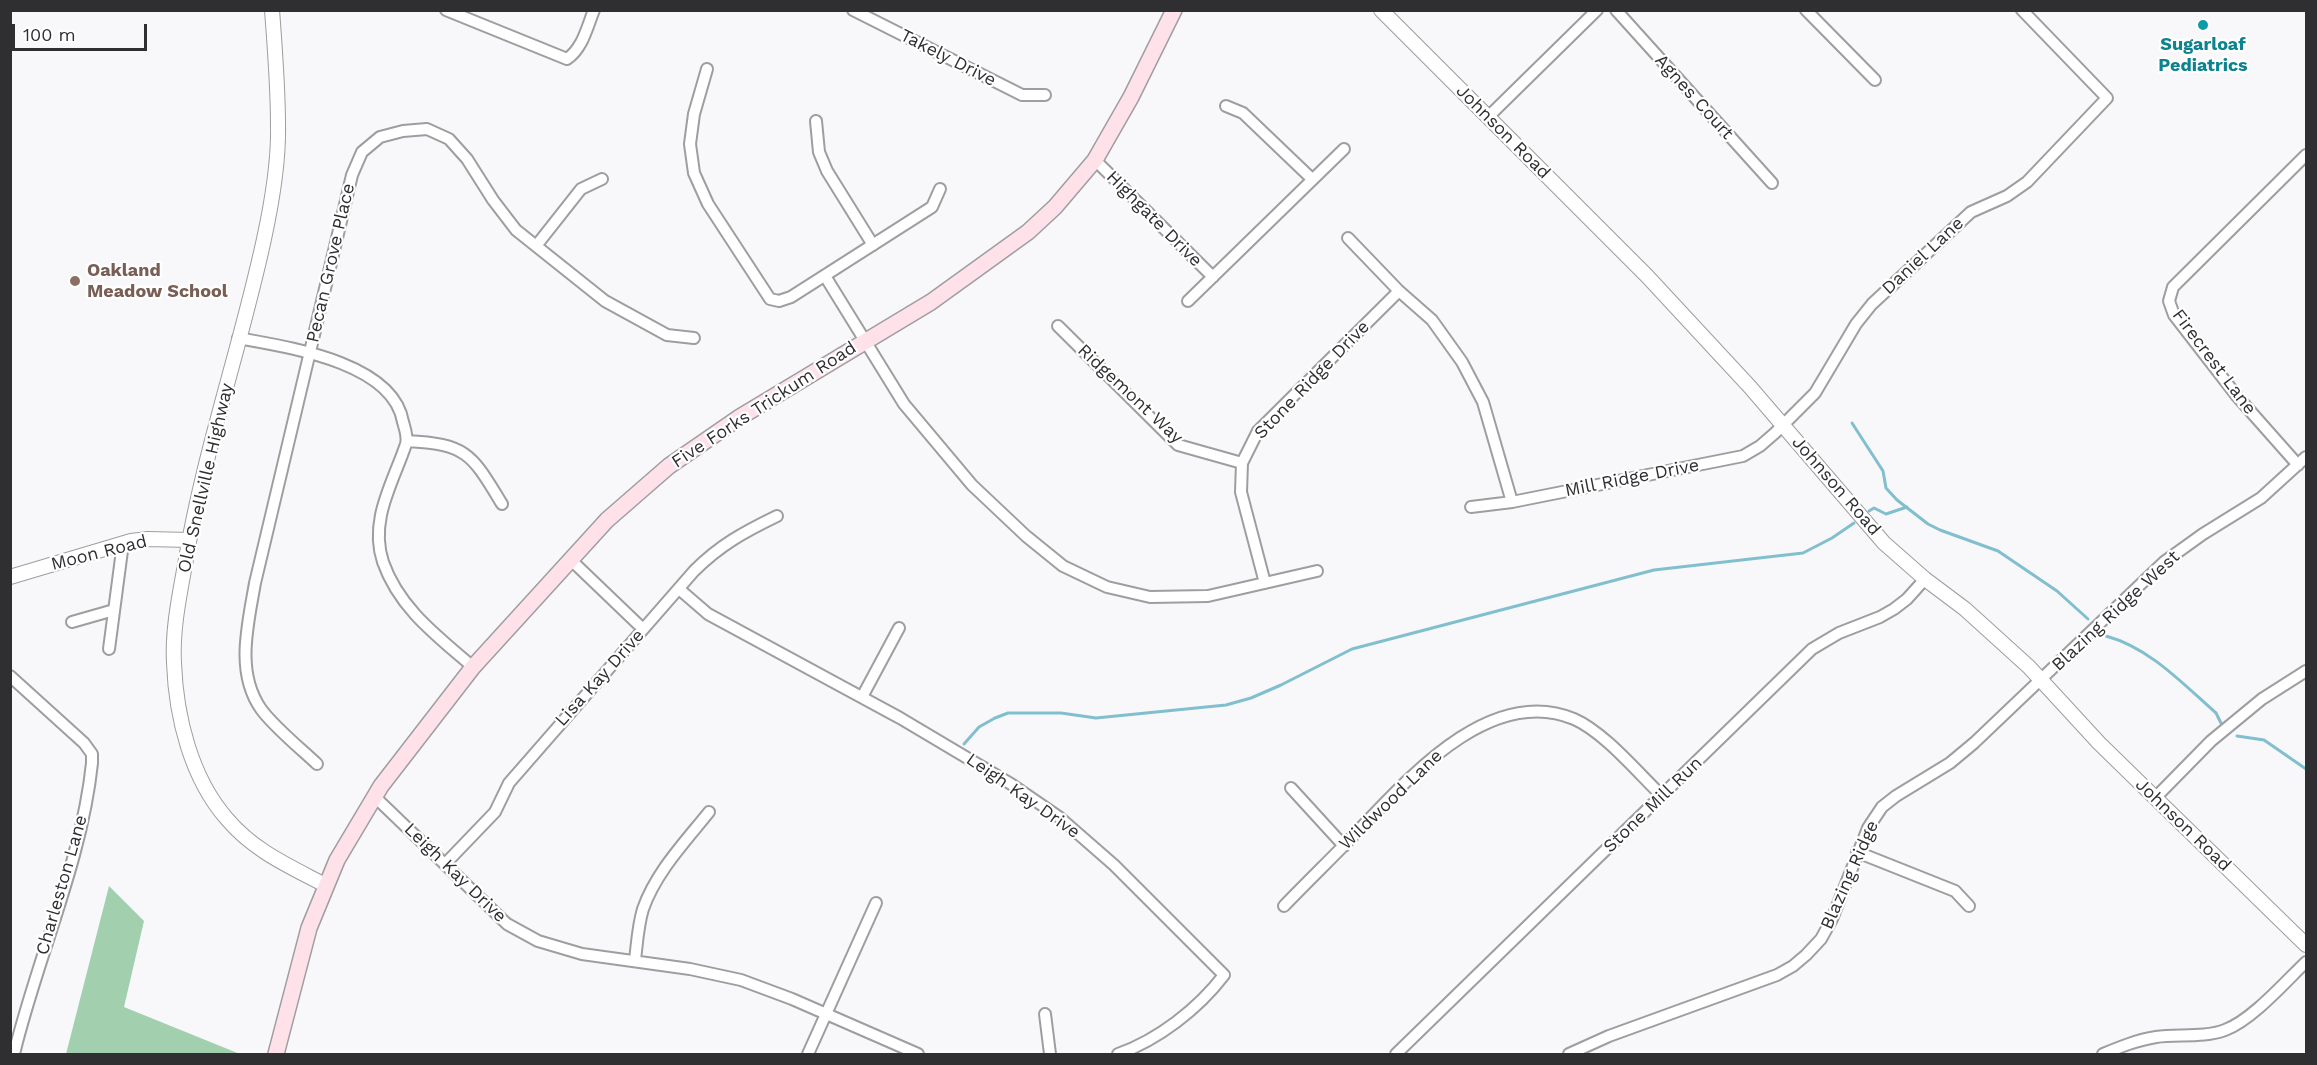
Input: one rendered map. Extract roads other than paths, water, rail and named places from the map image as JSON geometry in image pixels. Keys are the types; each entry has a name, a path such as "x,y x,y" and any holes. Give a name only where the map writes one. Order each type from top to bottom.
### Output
{"main road":[{"name":"Five Forks Trickum Road","path":"276,1054 302,951 325,885 355,826 403,755 473,667 607,520 669,466 703,441 931,302 1020,238 1054,207 1095,160 1131,97 1174,10"}],"street":[{"name":"Old Snellville Highway","path":"272,10 278,126 275,179 263,241 189,540 177,612 174,662 178,700 195,766 208,794 225,818 243,837 280,862 325,885"},
{"path":"446,10 473,16 567,59 574,54 581,43 594,10"},
{"name":"Takely Drive","path":"854,10 1022,95 1045,95"},
{"name":"Johnson Road","path":"1381,10 1647,276 1750,387 1884,543 1986,628 2042,680 2099,743 2307,945"},
{"path":"1488,117 1598,10"},
{"name":"Agnes Court","path":"1616,10 1772,183"},
{"path":"1806,10 1875,80"},
{"name":"Daniel Lane","path":"1783,425 1815,393 1856,324 1872,304 1971,212 2007,196 2027,182 2107,98 2022,10"},
{"path":"707,69 693,114 690,144 694,173 708,204 770,299 779,302 791,297 932,207 940,189"},
{"path":"1226,106 1244,113 1312,179"},
{"path":"816,121 819,152 827,171 873,245"},
{"name":"Pecan Grove Place","path":"317,764 261,709 249,684 245,648 255,583 352,175 362,152 380,137 403,131 427,129 449,139 467,159 493,200 516,230 605,301 667,335 694,338"},
{"path":"1188,301 1344,149"},
{"name":"Firecrest Lane","path":"2302,461 2236,395 2174,315 2169,301 2173,287 2307,155"},
{"name":"Highgate Drive","path":"1095,160 1213,277"},
{"path":"536,246 581,189 602,179"},
{"path":"1348,238 1399,291 1432,320 1462,362 1483,402 1512,502"},
{"path":"825,276 904,404 972,486 1026,536 1063,566 1107,587 1150,597 1208,596 1317,571"},
{"name":"Stone Ridge Drive","path":"1265,583 1241,492 1242,463 1258,431 1399,291"},
{"name":"Ridgemont Way","path":"1058,326 1178,445 1242,463"},
{"path":"238,338 310,352 359,370 388,393 402,415 407,441 384,500 378,530 382,560 397,593 413,614 473,667"},
{"name":"Mill Ridge Drive","path":"1472,507 1512,502 1743,456 1760,446 1783,425"},
{"path":"407,441 433,442 458,449 478,465 502,504"},
{"name":"Blazing Ridge West","path":"2042,680 2164,562 2203,534 2261,498 2302,461"},
{"name":"Lisa Kay Drive","path":"446,863 495,812 509,783 694,571 723,544 777,516"},
{"name":"Moon Road","path":"10,577 123,543 148,539 189,540"},
{"path":"109,649 123,543"},
{"path":"571,560 644,629"},
{"name":"Stone Mill Run","path":"1396,1054 1812,649 1839,633 1894,609 1907,599 1925,579"},
{"name":"Leigh Kay Drive","path":"679,589 708,614 862,697 1011,784 1059,817 1114,865 1224,975 1213,989 1172,1024 1142,1043 1118,1054"},
{"path":"72,622 114,610"},
{"path":"862,697 899,628"},
{"path":"2155,798 2211,741 2262,699 2307,671"},
{"name":"Charleston Lane","path":"10,676 84,743 92,754 80,832 29,996 14,1054"},
{"name":"Blazing Ridge","path":"1569,1054 1609,1036 1777,975 1806,956 1821,939 1845,888 1868,828 1882,807 1950,762 2042,680"},
{"name":"Wildwood Lane","path":"1284,906 1424,765 1454,741 1481,726 1517,714 1536,711 1553,713 1573,719 1592,729 1662,796"},
{"path":"1291,788 1344,846"},
{"name":"Leigh Kay Drive","path":"374,796 446,863 496,914 526,935 564,950 690,969 741,980 918,1054"},
{"path":"635,960 642,911 652,890 663,871 709,812"},
{"path":"1857,852 1945,886 1955,891 1969,906"},
{"path":"808,1054 876,903"},
{"path":"2103,1054 2136,1041 2156,1037 2205,1034 2225,1030 2249,1015 2307,962"},
{"path":"1045,1014 1050,1054"}],"waterway":[{"path":"1852,423 1883,471 1886,488 1897,500 1928,524 1998,551 2057,591 2088,619"},
{"path":"1869,511 1874,508 1886,514 1907,507"},
{"path":"964,744 979,727 1008,713 1061,713 1096,718 1226,705 1251,698 1281,685 1352,649 1654,570 1803,553 1854,523"},
{"path":"2106,636 2137,649 2165,668 2216,713 2221,723"},
{"path":"2237,736 2264,740 2306,769"}],"place":[{"name":"Sugarloaf Pediatrics","path":"2203,25"},
{"name":"Oakland Meadow School","path":"75,281"}]}
